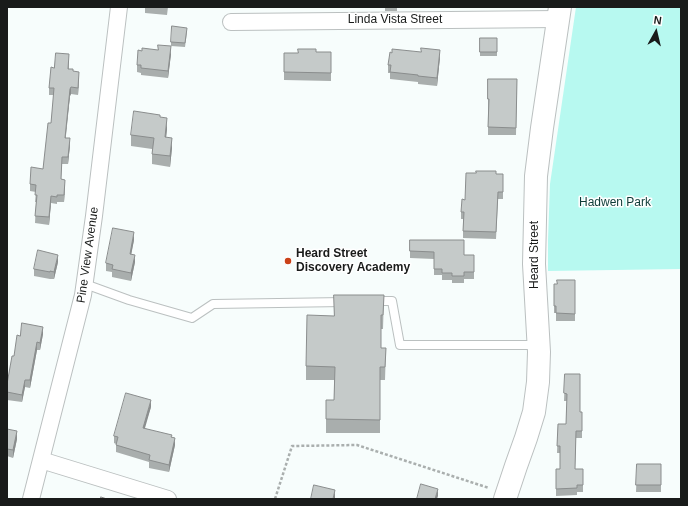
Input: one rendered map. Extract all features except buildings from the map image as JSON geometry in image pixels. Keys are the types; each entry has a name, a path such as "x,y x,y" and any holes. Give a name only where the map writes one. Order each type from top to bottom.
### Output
{"street":[{"name":"Pine View Avenue","path":"31,499 84,295 119,7"},
{"name":"Linda Vista Street","path":"231,22 559,13"},
{"name":"Heard Street","path":"506,496 534,412 538,382 538,345 534,264 536,176 559,13"},
{"path":"41,460 168,499"}],"lane":[{"path":"85,284 128,300 192,318 213,304 353,302"},
{"path":"369,301 392,301 400,345 538,345"}],"path":[{"path":"275,499 292,446 357,445 506,496"}],"green space":[{"name":"Hadwen Park","path":"576,7 681,7 681,269 548,271 550,184"}],"place":[{"name":"Heard Street Discovery Academy","path":"288,261"}]}
